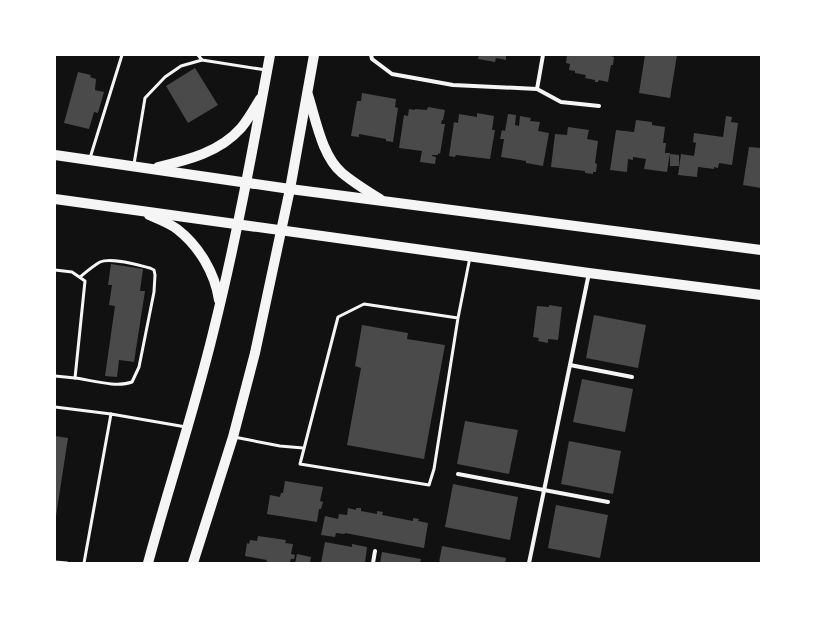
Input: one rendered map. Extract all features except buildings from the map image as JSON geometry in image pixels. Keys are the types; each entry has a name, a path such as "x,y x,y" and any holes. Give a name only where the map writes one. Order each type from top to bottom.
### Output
{"main road":[{"path":"148,563 188,427 220,305 239,224 270,55"},
{"path":"193,563 233,437 255,353 290,189 314,55"},
{"path":"307,94 325,150 333,162 342,172 381,201"},
{"path":"152,169 190,160 221,145 241,128 263,96"},
{"path":"55,155 290,189 761,250"},
{"path":"55,199 589,273 761,295"},
{"path":"140,211 176,228 192,243 212,273 217,288 220,305"}],"street":[{"path":"371,55 372,59 392,74 453,86 537,89 561,102 599,106"},
{"path":"537,89 543,55"},
{"path":"529,563 589,273"},
{"path":"570,365 632,377"},
{"path":"458,474 608,502"},
{"path":"373,563 375,551"}],"lane":[{"path":"90,160 122,55"},
{"path":"198,55 202,60"},
{"path":"134,166 145,98 165,77 181,66 202,60 267,70"},
{"path":"458,318 364,304 338,317 300,464 429,484 434,469 458,318 470,256"},
{"path":"55,376 115,384 127,384 132,382 139,367 154,292 154,270 113,261 104,261 94,266 80,277"},
{"path":"55,270 72,272 85,281 75,378"},
{"path":"55,407 111,414 188,427"},
{"path":"84,563 111,414"},
{"path":"233,437 280,446 303,448"},
{"path":"55,562 67,563"}]}
